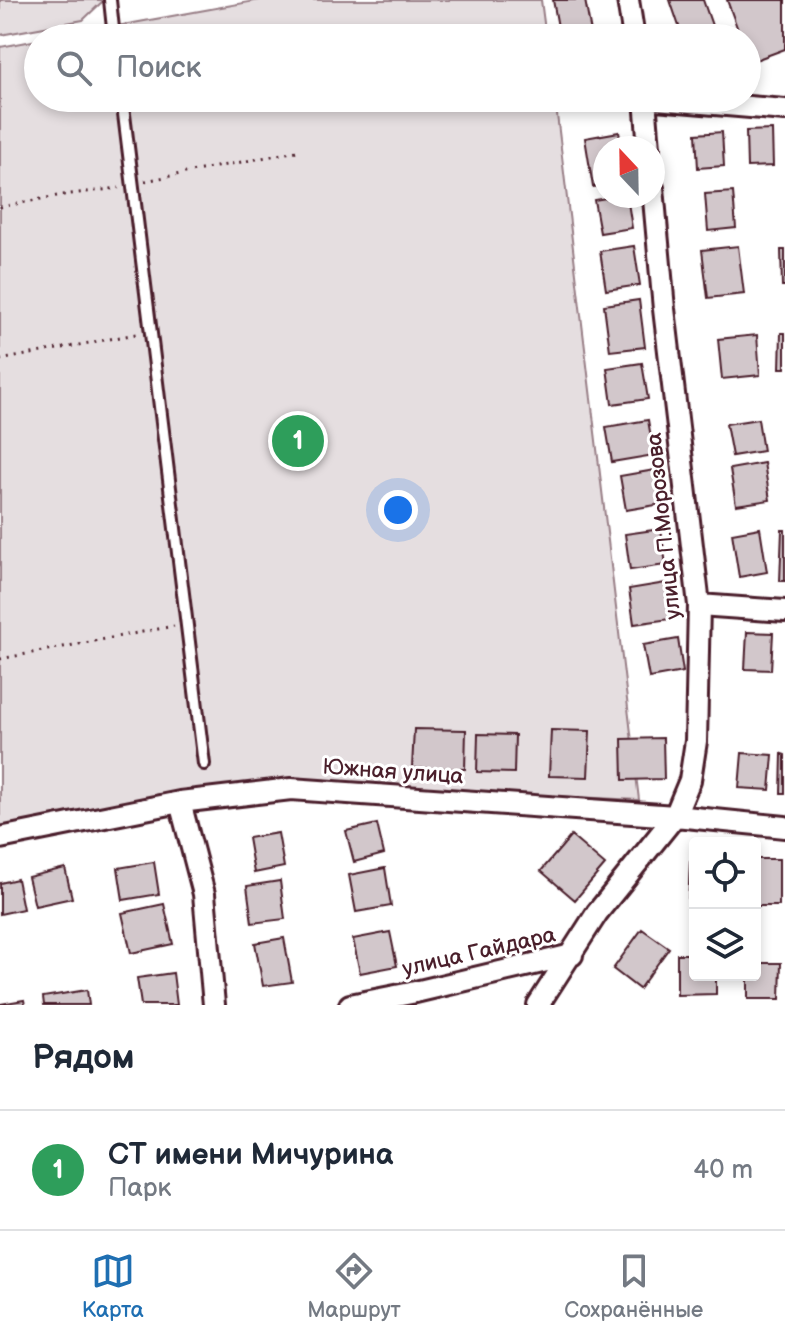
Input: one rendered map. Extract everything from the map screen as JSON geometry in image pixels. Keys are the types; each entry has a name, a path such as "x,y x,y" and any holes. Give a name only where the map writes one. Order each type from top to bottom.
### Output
{"street":[{"path":"628,0 632,24"},
{"path":"761,108 785,110"},
{"path":"646,112 648,136"},
{"name":"улица П.Морозова","path":"538,1005 597,913 675,816 690,780 696,741 699,605 655,208"},
{"path":"699,605 785,611"},
{"name":"Южная улица","path":"0,838 180,802 291,789 675,816 785,827"},
{"path":"180,802 204,894 214,1005"},
{"name":"улица Гайдара","path":"350,1005 572,955"}],"lane":[{"path":"110,0 113,24"},
{"path":"124,112 204,764"}],"path":[{"path":"0,360 134,335 151,329"},
{"path":"0,659 186,623"}],"shaded area":[{"path":"0,0 104,0 83,20 61,24 24,24 24,31 0,35"},
{"path":"260,0 541,0 544,24 128,24"},
{"path":"24,43 24,112 557,112 639,800 277,783 0,836 0,47"}],"building":[{"path":"553,0 585,0 589,24 557,24"},
{"path":"670,0 703,0 711,24 678,24"},
{"path":"727,0 785,0 785,49 761,58 761,24 736,24"},
{"path":"772,130 773,166 747,167 746,131"},
{"path":"619,132 620,136 596,136"},
{"path":"722,132 724,166 698,168 696,134"},
{"path":"593,137 593,187 585,138"},
{"path":"733,192 736,228 708,231 705,194"},
{"path":"595,208 629,208 632,228 600,233"},
{"path":"634,246 640,285 606,290 600,251"},
{"path":"738,246 744,294 708,298 702,250"},
{"path":"781,250 785,250 785,286 782,286"},
{"path":"639,300 645,347 610,351 604,305"},
{"path":"781,333 785,333 785,368 780,368"},
{"path":"757,335 760,375 722,379 718,339"},
{"path":"642,363 648,399 612,404 607,368"},
{"path":"758,419 763,451 732,456 726,424"},
{"path":"648,420 654,455 612,462 606,427"},
{"path":"764,463 770,500 736,505 730,469"},
{"path":"655,470 662,504 626,510 620,476"},
{"path":"760,528 767,572 739,577 732,533"},
{"path":"661,529 666,565 630,570 625,534"},
{"path":"782,530 785,530 785,581 780,581"},
{"path":"672,582 677,618 634,624 629,589"},
{"path":"747,632 773,633 771,670 745,669"},
{"path":"678,639 683,672 649,678 643,645"},
{"path":"414,729 466,730 465,769 412,768"},
{"path":"551,730 590,731 588,777 549,776"},
{"path":"478,734 515,735 514,773 477,772"},
{"path":"663,738 664,779 623,780 622,739"},
{"path":"742,753 773,755 770,790 739,788"},
{"path":"782,754 785,755 785,793 781,793"},
{"path":"377,824 384,854 354,862 346,831"},
{"path":"278,833 284,867 254,873 248,838"},
{"path":"571,836 605,865 575,900 541,871"},
{"path":"761,859 779,859 779,906 761,906"},
{"path":"154,862 159,894 123,900 118,868"},
{"path":"65,868 72,898 35,906 28,877"},
{"path":"385,868 391,906 356,912 349,875"},
{"path":"17,879 23,909 0,914 0,883"},
{"path":"280,881 285,919 252,923 247,886"},
{"path":"164,904 173,944 131,953 122,913"},
{"path":"642,929 669,948 639,989 613,969"},
{"path":"390,932 397,966 360,973 353,939"},
{"path":"284,938 292,982 263,986 255,943"},
{"path":"677,954 689,954 689,981 716,981 716,994 677,995"},
{"path":"761,963 781,963 780,999 748,999 748,981 761,981"},
{"path":"173,973 177,1005 141,1005 137,978"},
{"path":"87,990 89,1005 44,1005 43,997"},
{"path":"24,1000 25,1005 0,1005 0,1004"}],"place":[{"name":"СТ имени Мичурина","path":"298,441"}]}
